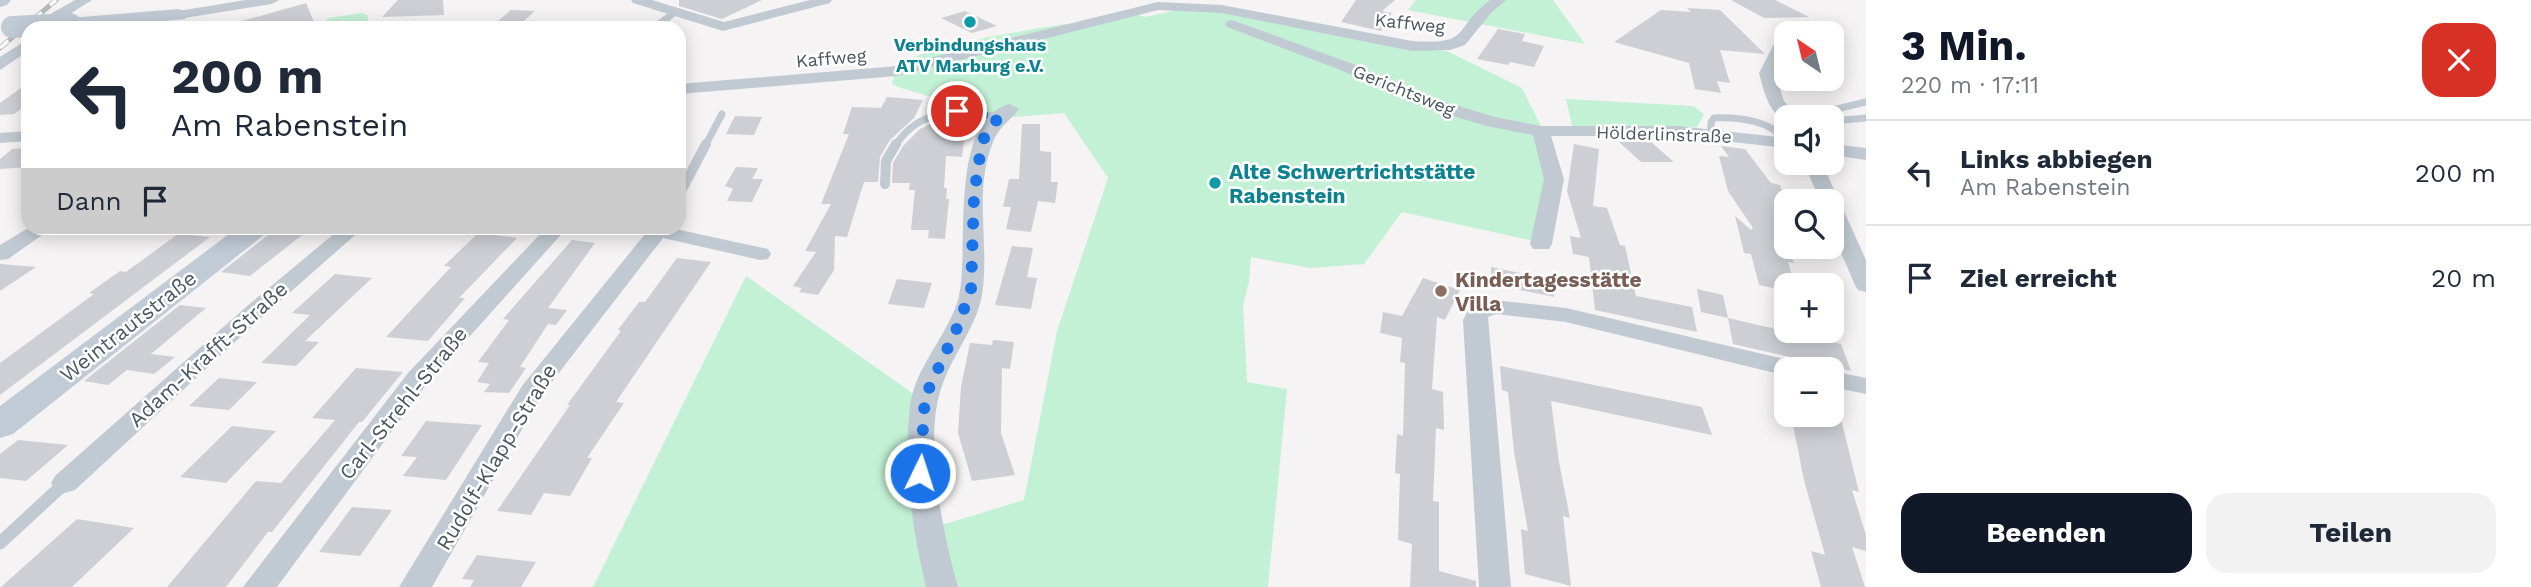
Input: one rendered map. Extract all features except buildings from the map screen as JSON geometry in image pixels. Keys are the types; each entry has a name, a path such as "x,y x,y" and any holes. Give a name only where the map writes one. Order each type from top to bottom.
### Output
{"main road":[{"name":"Weintrautstraße","path":"0,425 246,235"}],"street":[{"path":"53,21 64,11 85,0"},
{"path":"165,21 272,0"},
{"path":"638,0 723,27 825,0"},
{"path":"1130,0 1158,6"},
{"name":"Kaffweg","path":"686,88 897,71 1158,6 1223,9 1412,46 1439,48 1463,41 1485,11 1499,0"},
{"name":"Gerichtsweg","path":"1158,6 1214,18 1260,33 1462,114 1541,131"},
{"path":"0,65 21,49"},
{"path":"1774,59 1767,73 1779,105"},
{"path":"942,587 931,547 920,473 925,397 957,328 971,290 974,195 981,148 985,135 1004,113"},
{"path":"1541,131 1554,179 1541,244"},
{"name":"Hölderlinstraße","path":"1541,131 1711,134 1774,142"},
{"path":"0,138 21,136"},
{"path":"1844,151 1866,154"},
{"path":"1844,230 1866,235"},
{"path":"0,254 31,235"},
{"name":"Adam-Krafft-Straße","path":"65,482 254,312 345,235"},
{"name":"Carl-Strehl-Straße","path":"258,587 417,379 551,235"},
{"name":"Rudolf-Klapp-Straße","path":"415,587 433,561 531,392 648,235"},
{"path":"678,235 760,254"},
{"path":"1844,235 1866,285"},
{"path":"1495,587 1475,320 1477,313 1493,307 1566,316 1774,365"},
{"path":"1844,382 1866,387"}],"lane":[{"path":"663,21 675,12"},
{"path":"1844,107 1866,102"},
{"path":"885,184 886,161 901,136 929,116 957,111 1004,113"},
{"path":"686,182 722,114"},
{"path":"1844,120 1866,118"},
{"path":"0,544 65,482"}],"green space":[{"path":"1416,0 1553,0 1585,44 1408,10"},
{"path":"1186,8 1245,14 1413,48 1447,51 1522,88 1543,130 1549,178 1534,241 1402,212 1364,264 1310,268 1251,257 1249,282 1243,305 1247,382 1287,389 1268,587 593,587 746,276 918,397 935,527 1024,500 1057,331 1108,178 1064,113 1001,118 901,88 892,84 894,77 890,73 904,62 931,51 966,42 1084,22 1138,15 1145,17"},
{"path":"362,13 367,15 368,21 325,21"},
{"path":"1566,99 1693,106 1704,114 1697,127 1572,126"}],"railway":[{"path":"32,21 56,0"},
{"path":"0,48 21,30"}],"place":[{"name":"Verbindungshaus ATV Marburg e.V.","path":"970,22"},
{"name":"Alte Schwertrichtstätte Rabenstein","path":"1215,183"},
{"name":"Kindertagesstätte Villa","path":"1441,291"}],"route":[{"path":"920,473 925,397 957,328 971,290 974,195 981,148 985,135 999,117 957,111"}]}
